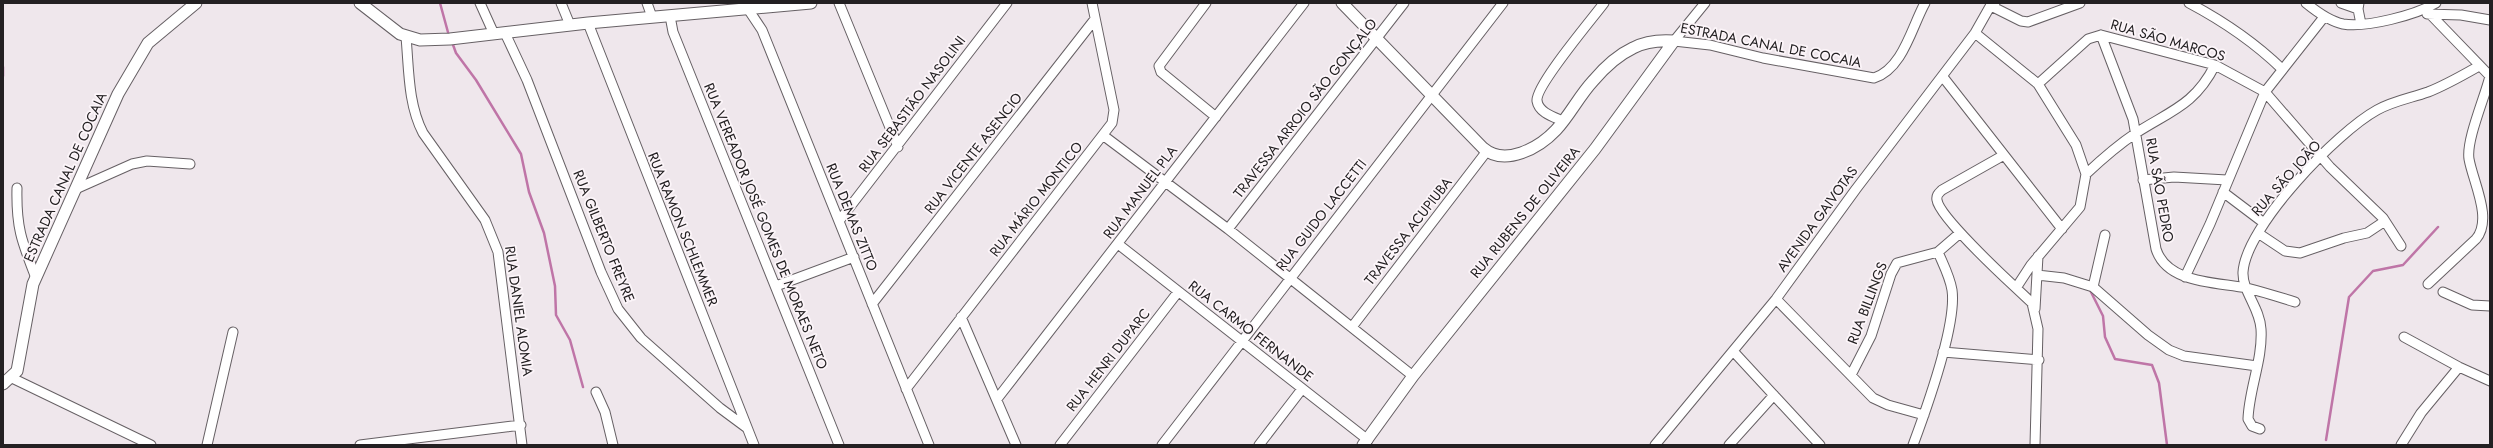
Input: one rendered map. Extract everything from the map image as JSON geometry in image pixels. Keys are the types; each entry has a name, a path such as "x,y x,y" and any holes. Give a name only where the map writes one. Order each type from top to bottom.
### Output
{"main road":[{"name":"ESTRADA CANAL DE COCAIA","path":"5,383 17,371 22,354 29,299 36,278 78,188 105,120 148,44 196,3"},
{"path":"360,3 406,37 429,40 670,16 747,6 811,3"},
{"path":"1342,3 1487,151"},
{"name":"ESTRADA CANAL DE COCAIA","path":"1487,151 1502,156 1518,154 1550,135 1563,121 1593,80 1623,54 1648,42 1674,41"},
{"name":"RUA RUBENS DE OLIVEIRA","path":"1366,442 1413,376 1595,149 1674,41"}],"street":[{"name":"RUA GILBERTO FREYRE","path":"480,3 500,33 527,80 601,272 618,309 641,338 720,408 747,428"},
{"path":"561,3 570,25"},
{"path":"647,3 652,17"},
{"path":"839,3 898,147"},
{"name":"RUA SEBASTIÃO NASOLINI","path":"839,221 898,147 1007,3"},
{"name":"RUA MÁRIO MONTICO","path":"906,388 960,317 1104,136 1112,123 1114,110 1092,3"},
{"path":"1206,3 1159,66 1161,72 1216,117"},
{"name":"RUA MANUEL PLA","path":"997,399 1304,3"},
{"name":"TRAVESSA ARROIO SÃO GONÇALO","path":"1228,229 1404,3"},
{"name":"RUA GUIDO LACCETTI","path":"1162,445 1503,3"},
{"path":"1563,121 1542,111 1537,101 1538,95 1547,77 1604,3"},
{"name":"RUA RUBENS DE OLIVEIRA","path":"1674,41 1705,3"},
{"name":"ESTRADA CANAL DE COCAIA","path":"1674,41 1710,45 1763,58 1874,78 1881,75 1896,59 1925,3"},
{"path":"1993,4 2021,21 2028,22 2080,3"},
{"path":"2189,3 2217,18 2246,38 2282,69"},
{"path":"2306,3 2324,17 2342,24 2361,24 2414,14 2461,15 2490,20"},
{"path":"2340,3 2359,6 2361,24"},
{"path":"2414,14 2436,3"},
{"name":"AVENIDA GAIVOTAS","path":"1654,445 1776,298 1856,189 1943,77 1975,33 1993,4"},
{"name":"RUA DEMAS ZITTO","path":"747,6 762,30 929,445"},
{"path":"2428,284 2476,239 2481,231 2482,211 2469,156 2490,76 2430,14"},
{"name":"RUA VEREADOR JOSÉ GOMES DE MORAES NETO","path":"670,16 672,32 839,445"},
{"path":"2185,277 2265,92 2324,17"},
{"name":"RUA VICENTE ASENCIO","path":"872,304 1095,19"},
{"name":"RUA RAMON SCHLEMMER","path":"588,23 754,445"},
{"path":"1975,33 2038,84 2076,145 2086,174 2080,207 2038,256 2016,288"},
{"name":"RUA SÃO MARCOS","path":"2038,84 2088,39 2101,35 2215,66 2265,92 2321,157 2385,221 2401,246"},
{"name":"RUA SÃO PEDRO","path":"2101,35 2124,92 2136,133 2143,180 2158,256 2167,267 2185,277 2246,288 2295,302"},
{"name":"RUA DANIEL ALOMIA","path":"406,37 412,104 416,120 423,134 485,220 498,252 521,425 522,445"},
{"path":"2086,174 2136,133 2168,115 2194,97 2206,83 2215,66"},
{"name":"RUA SÃO JOÃO","path":"2260,429 2252,426 2248,419 2257,366 2261,323 2257,309 2246,288 2244,267 2258,233 2264,223 2321,157 2375,111 2403,99 2440,87 2479,66"},
{"path":"1943,77 2062,229"},
{"path":"1104,136 1164,183 1228,229 1289,280 1352,327 1413,376"},
{"name":"TRAVESSA ACUPIUBA","path":"1352,327 1487,151"},
{"path":"2004,156 1957,180 1937,195 1938,204 1960,233 2029,299 2035,309"},
{"path":"78,188 132,164 147,161 190,164"},
{"path":"2143,180 2174,177 2228,180"},
{"path":"17,188 16,214 22,247 36,278"},
{"path":"2223,192 2264,223"},
{"path":"2258,233 2285,251 2300,253 2344,238 2367,233 2385,221"},
{"name":"RUA BILLINGS","path":"1850,375 1871,336 1891,274 1897,263 1938,252 1960,233"},
{"path":"2093,287 2105,235"},
{"name":"RUA CARMO FERNANDE","path":"1118,244 1302,389 1366,442"},
{"path":"1914,445 1943,352 1952,303 1952,291 1938,252"},
{"path":"2035,445 2039,360 2035,309 2038,256"},
{"path":"776,286 854,258"},
{"path":"2037,275 2064,278 2093,287 2125,316 2169,350 2184,356 2257,366"},
{"name":"RUA HENRI DUPARC","path":"1060,445 1178,292"},
{"path":"2443,292 2472,305 2490,306"},
{"path":"1776,298 1868,393 1881,403 1924,415"},
{"path":"960,317 1016,445"},
{"path":"207,445 233,332"},
{"path":"2404,337 2459,367 2490,381"},
{"path":"1733,351 1818,444"},
{"path":"1943,352 2039,360"},
{"path":"2401,445 2421,413 2459,367"},
{"path":"5,383 151,445"},
{"path":"1260,445 1302,389"},
{"path":"596,392 605,412 613,445"},
{"path":"1729,445 1774,395"},
{"path":"360,445 521,425"}],"waterway":[{"path":"440,3 449,36"},
{"path":"452,42 456,53 476,80 521,154 529,192 544,233 555,286 556,315 570,340 583,387"},
{"path":"3,67 3,76"},
{"path":"2326,440 2349,297 2373,271 2403,265 2438,227"},
{"path":"2090,290 2103,316 2105,337 2115,359 2152,365 2159,383 2167,445"}]}
